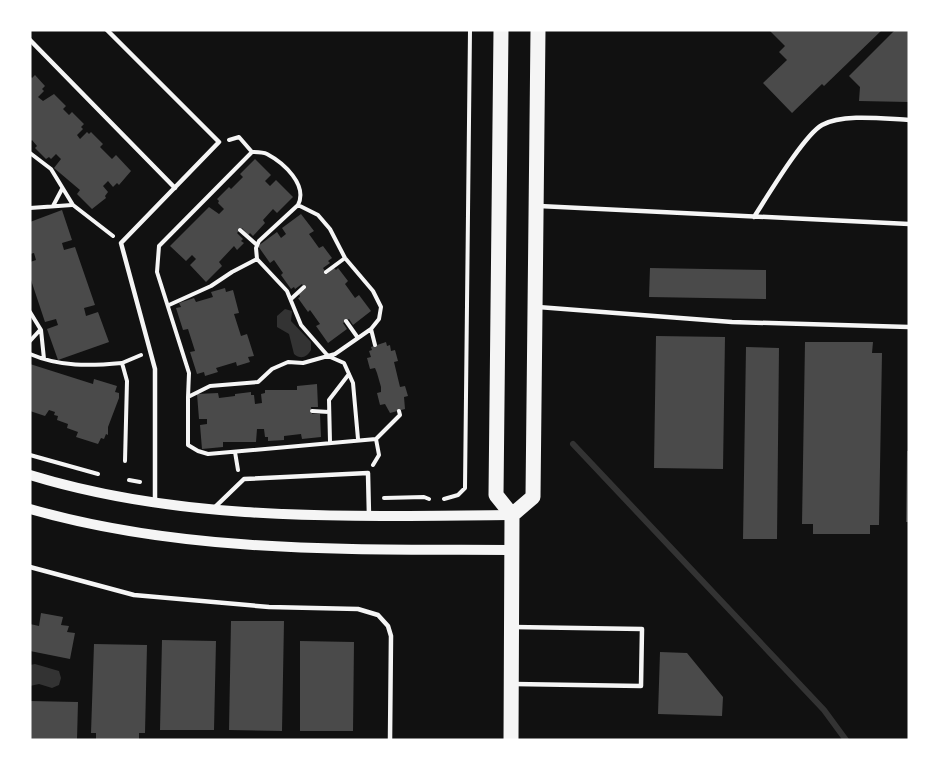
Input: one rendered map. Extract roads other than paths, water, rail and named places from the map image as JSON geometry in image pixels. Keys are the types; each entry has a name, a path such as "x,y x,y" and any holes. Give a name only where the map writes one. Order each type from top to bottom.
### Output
{"main road":[{"path":"501,30 495,495 512,515 511,740"},
{"path":"512,515 533,497 538,30"}],"street":[{"path":"30,475 101,493 155,502 284,515 512,515"},
{"path":"30,509 62,518 144,534 220,544 292,548 513,550"}],"lane":[{"path":"107,30 219,142 121,243 155,369 155,502"},
{"path":"30,40 175,188"},
{"path":"754,217 804,143 822,125 842,119 909,120"},
{"path":"536,206 909,224"},
{"path":"535,307 732,322 909,327"},
{"path":"213,509 244,479 368,473 369,516"},
{"path":"30,567 134,595 269,607 358,609 378,615 388,626 390,636 390,740"},
{"path":"512,627 642,629 641,686 512,684"}],"waterway":[{"path":"573,444 824,710 846,740"}]}
